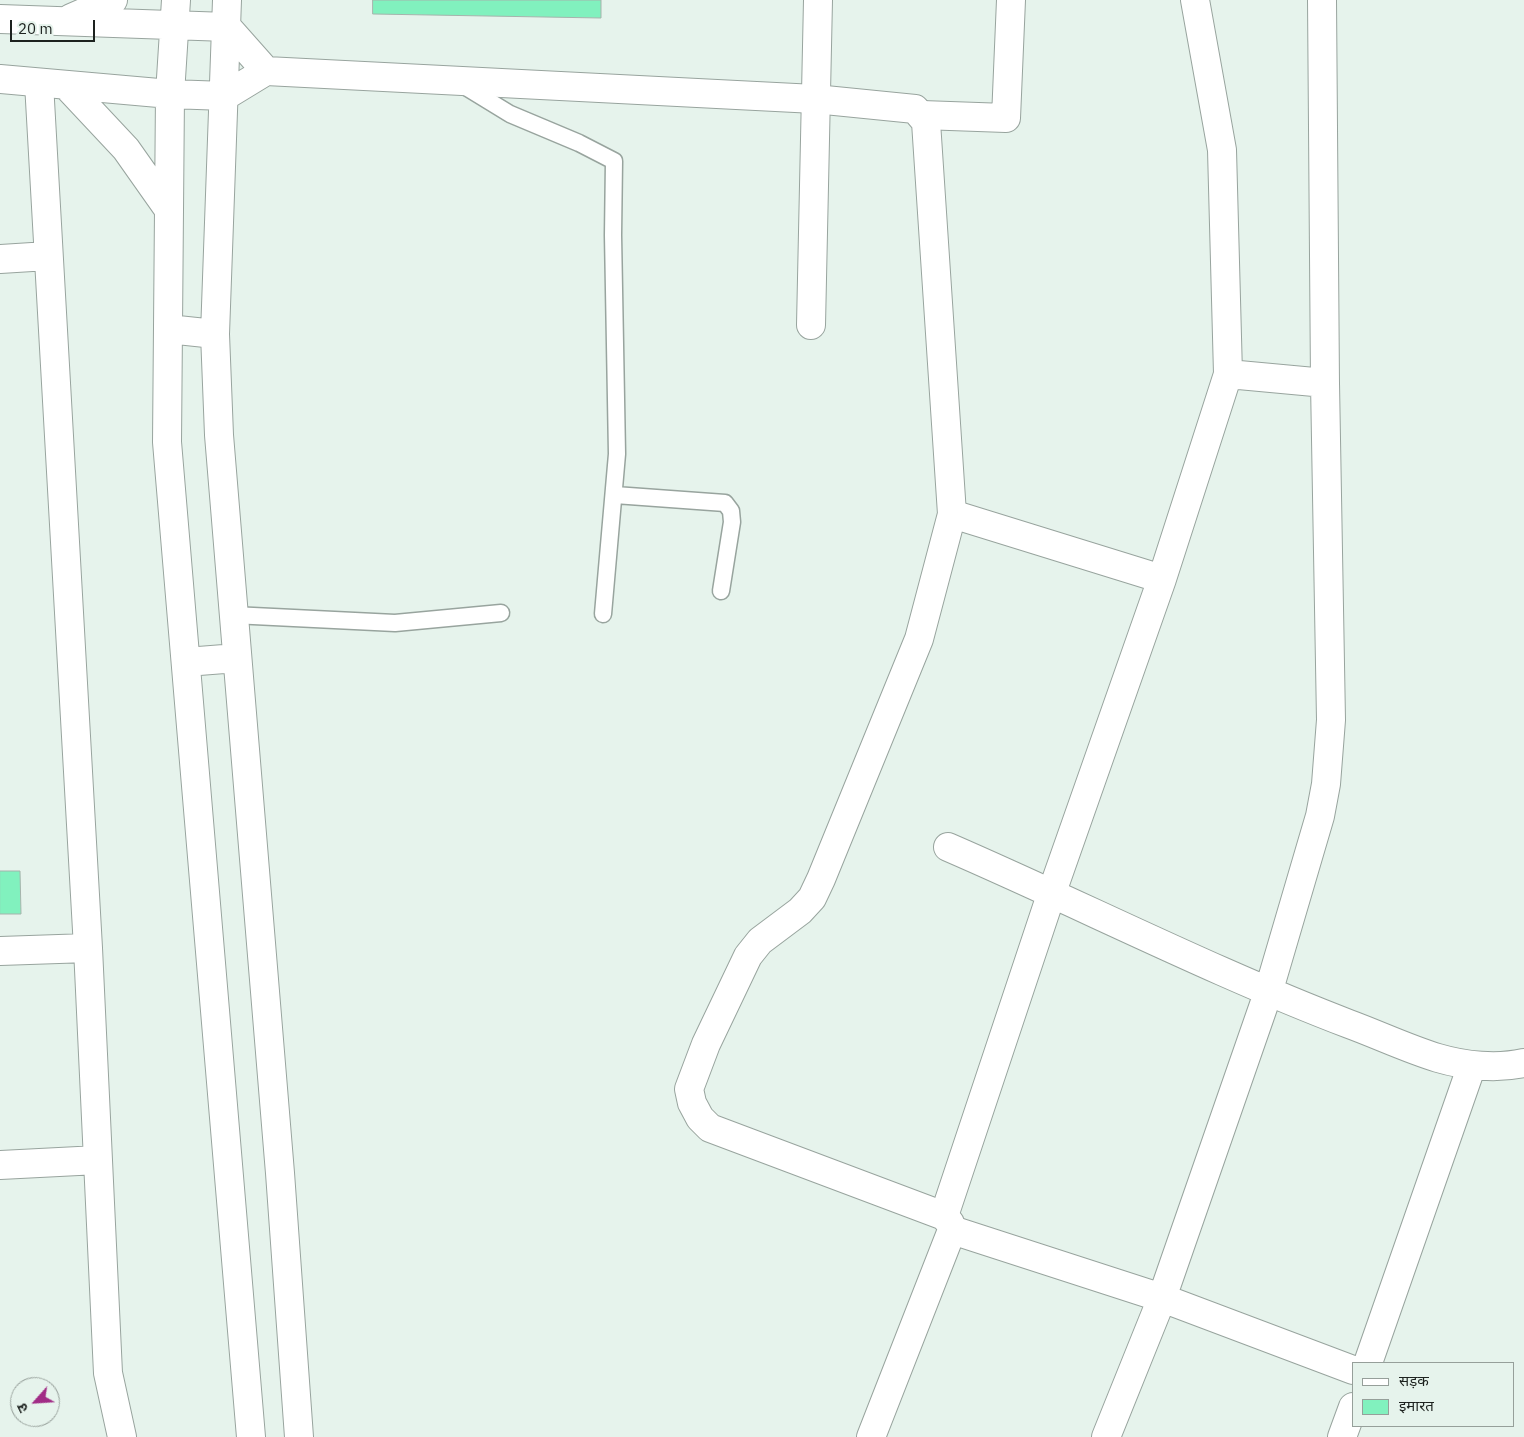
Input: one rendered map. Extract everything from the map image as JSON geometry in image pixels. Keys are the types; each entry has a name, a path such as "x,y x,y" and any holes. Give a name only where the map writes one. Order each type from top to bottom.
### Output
{"street":[{"path":"60,22 113,0"},
{"path":"227,0 215,334 219,435 280,1173 299,1437"},
{"path":"811,325 818,0"},
{"path":"922,115 1006,118 1011,0"},
{"path":"871,1437 948,1223 1052,892 1162,580 1228,374 1222,150 1195,0"},
{"path":"1106,1437 1162,1298 1268,993 1320,816 1332,720 1325,382 1322,0"},
{"path":"175,13 170,94 167,442 251,1437"},
{"path":"0,19 60,22 175,13 227,27 266,71"},
{"path":"0,79 170,94 225,96 266,71 815,99 916,109 922,115 926,132 952,514 919,639 821,879 812,898 800,911 760,941 748,956 706,1044 689,1089 692,1103 700,1118 710,1128 948,1223 1162,1298 1352,1370"},
{"path":"39,82 88,948 108,1373 122,1437"},
{"path":"66,85 126,149 169,210"},
{"path":"0,259 48,256"},
{"path":"168,330 215,334"},
{"path":"1228,374 1325,382"},
{"path":"952,514 1162,580"},
{"path":"186,662 237,658"},
{"path":"948,846 1052,892 1268,993 1438,1058 1472,1065 1510,1066 1524,1063"},
{"path":"0,951 88,948"},
{"path":"1368,1362 1472,1065"},
{"path":"0,1165 98,1160"},
{"path":"1342,1437 1352,1410"}],"lane":[{"path":"454,80 510,114 614,161 613,235 617,454 615,495 603,614"},
{"path":"615,495 725,503 731,511 732,522 720,591"},
{"path":"233,614 402,623 501,613"}],"building":[{"path":"373,0 601,0 601,18 373,14"},
{"path":"0,871 20,871 21,914 0,914"}]}
